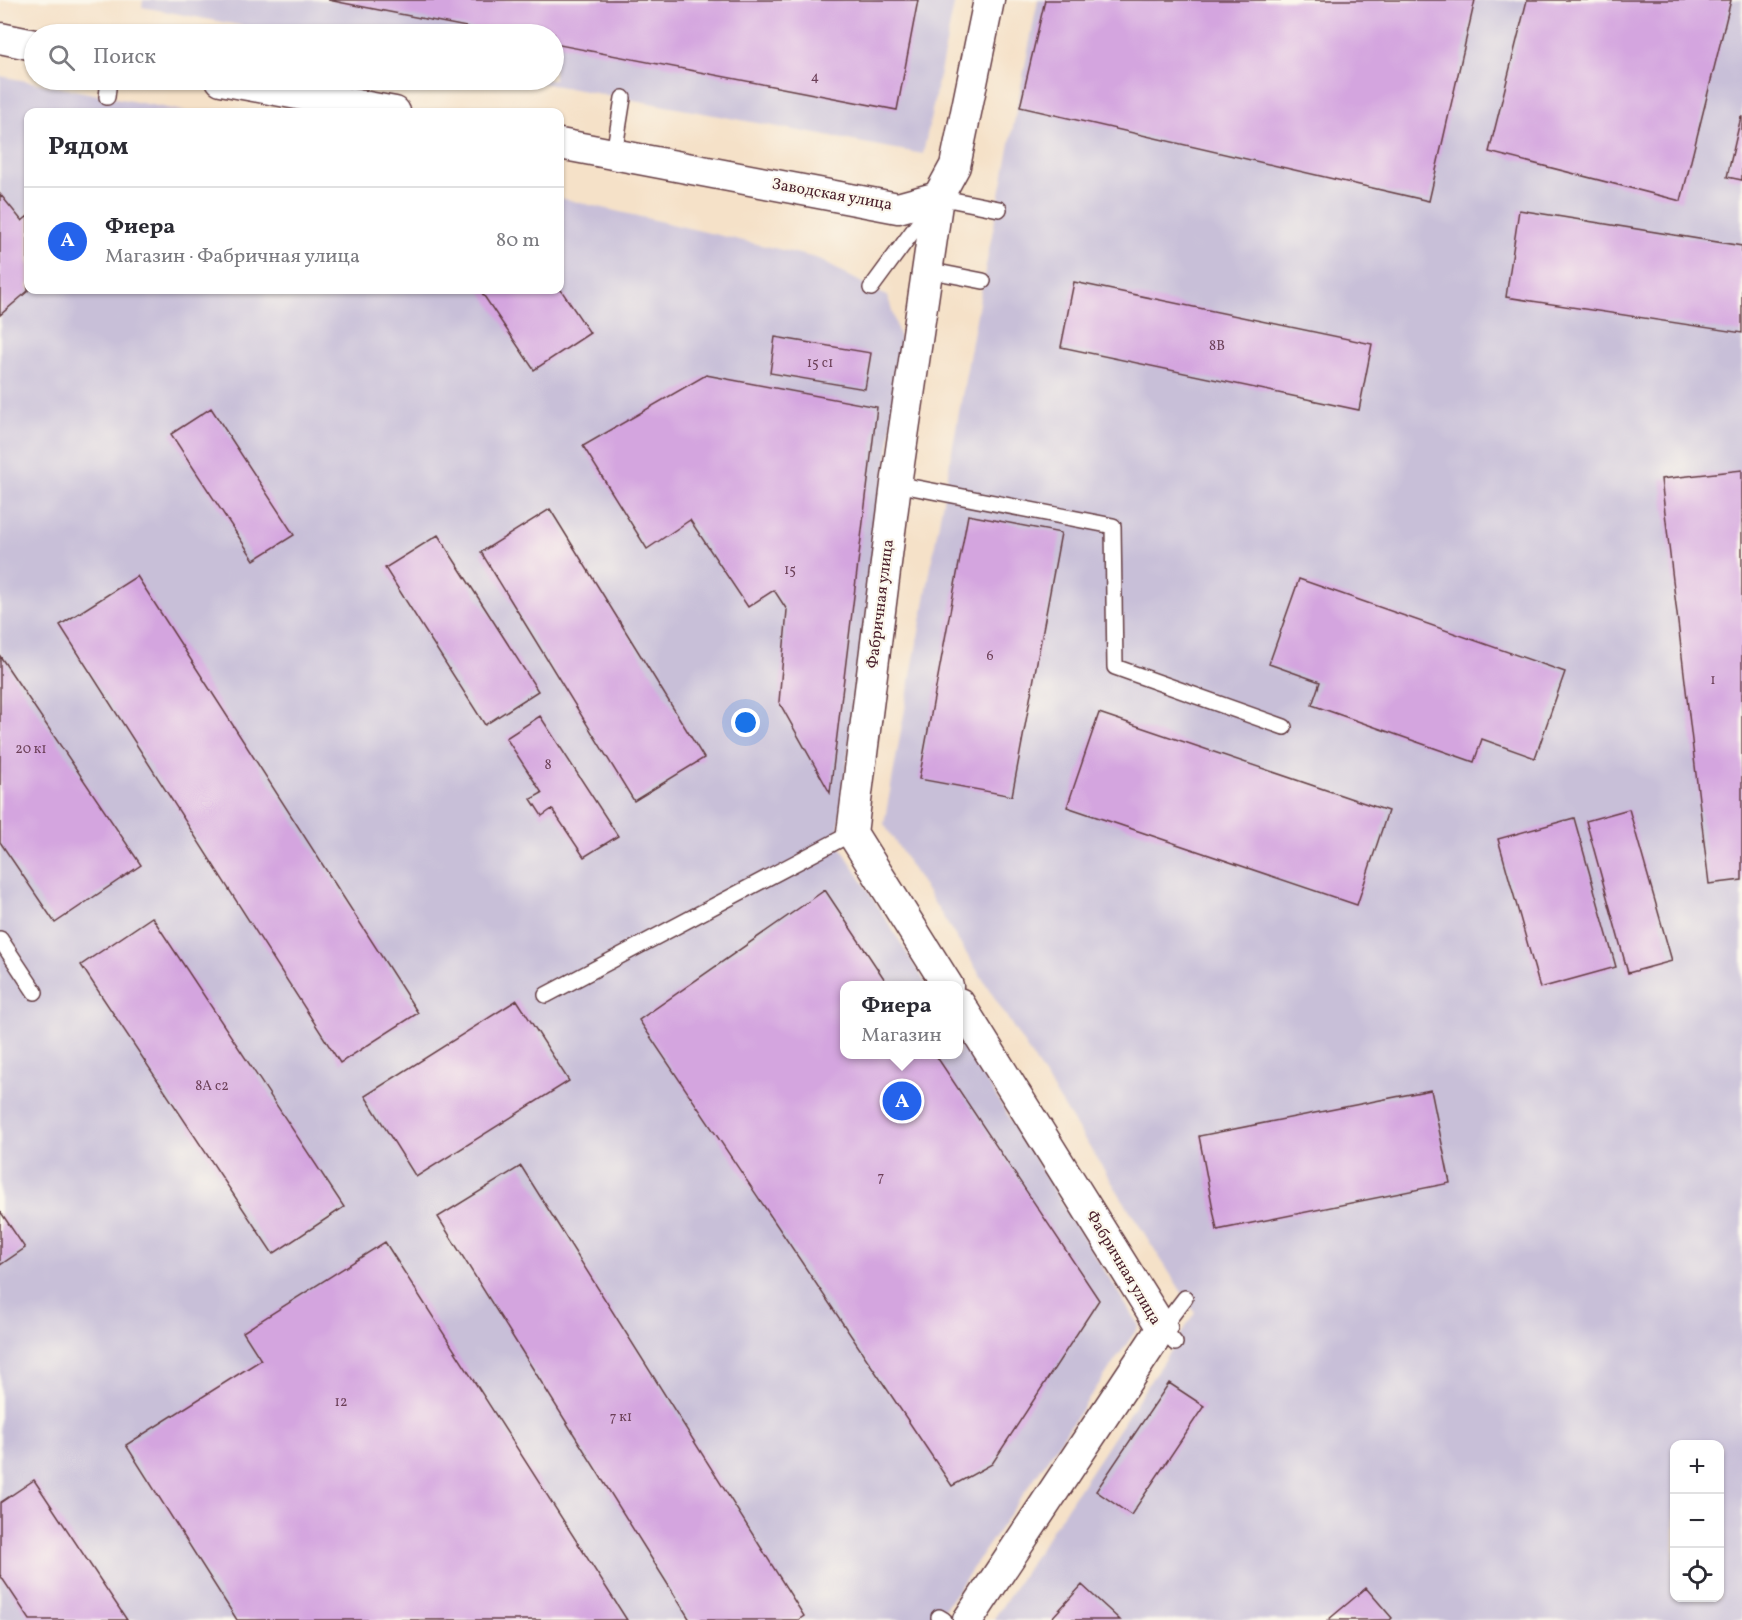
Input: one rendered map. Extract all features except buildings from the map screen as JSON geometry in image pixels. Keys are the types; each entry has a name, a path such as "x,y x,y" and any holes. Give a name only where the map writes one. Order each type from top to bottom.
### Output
{"street":[{"path":"938,197 955,166 989,0"},
{"path":"0,38 24,43"},
{"path":"275,90 373,108"},
{"name":"Заводская улица","path":"564,145 898,208 938,197"},
{"name":"Фабричная улица","path":"846,827 938,197"},
{"path":"846,827 945,981"},
{"name":"Фабричная улица","path":"950,1619 1169,1335 963,1009"}],"lane":[{"path":"107,97 108,90"},
{"path":"614,154 623,98"},
{"path":"872,288 938,197 999,209"},
{"path":"927,270 983,282"},
{"path":"896,484 1113,526 1115,667 1284,727"},
{"path":"546,995 846,827"},
{"path":"0,939 35,992"},
{"path":"1169,1335 1185,1298"}],"shaded area":[{"path":"143,0 955,0 923,154 564,87 564,24 233,24 142,7"},
{"path":"1038,0 1742,0 1742,1620 993,1620 1195,1313 884,824 983,281"},
{"path":"0,76 24,81 24,90 73,90 167,108 24,108 24,294 564,294 564,199 816,258 888,297 902,346 837,841 924,981 840,981 840,1059 963,1059 963,1043 1139,1326 937,1620 0,1620"}],"place":[{"name":"Фиера","path":"902,1101"}]}
